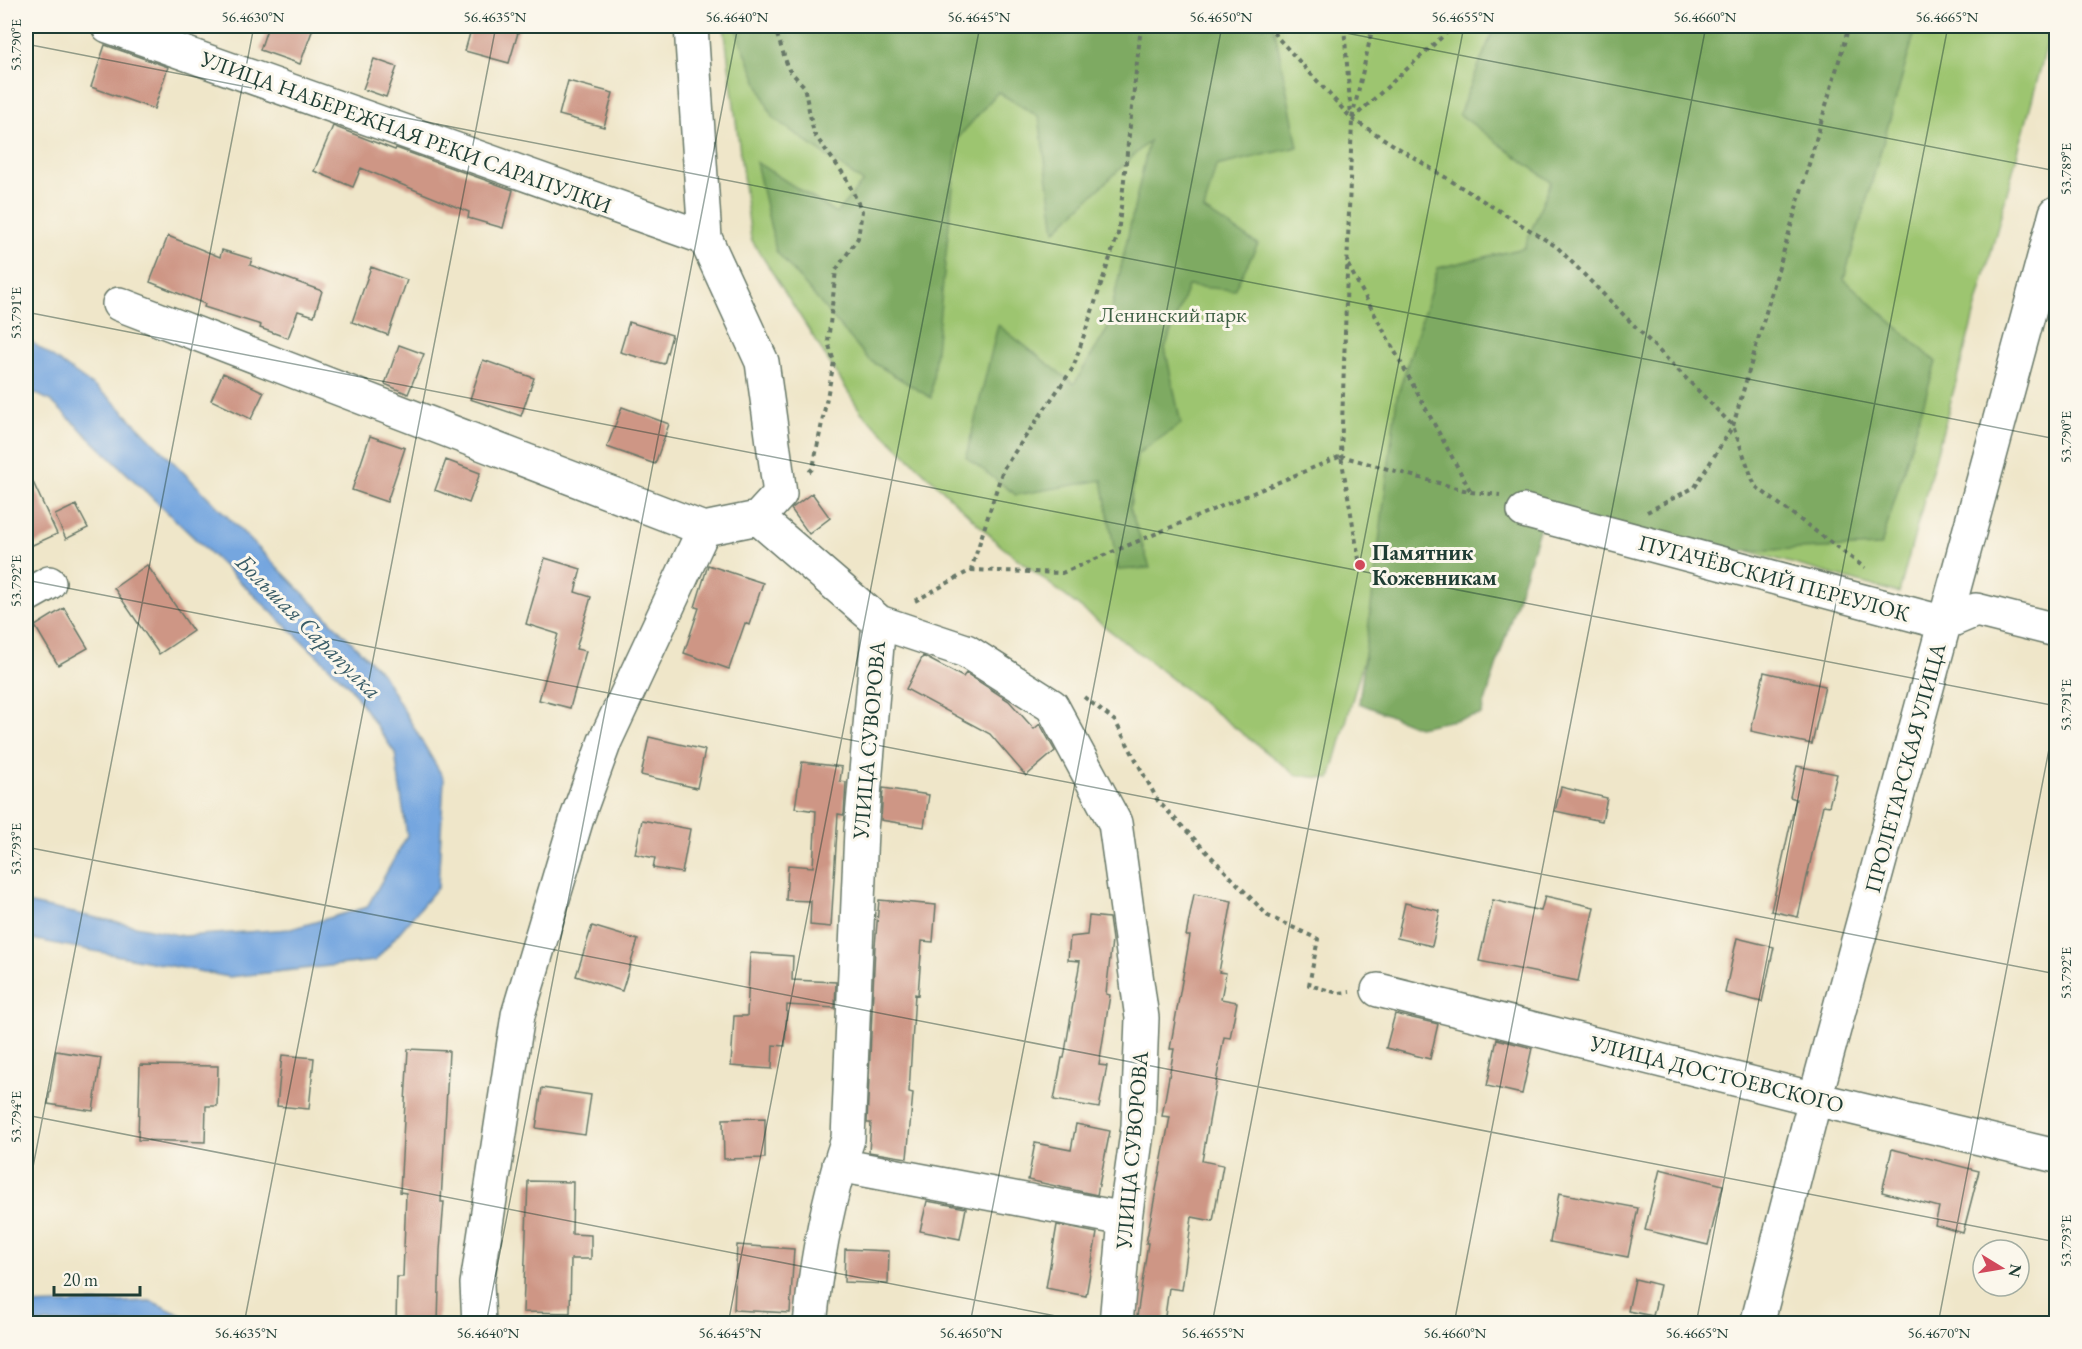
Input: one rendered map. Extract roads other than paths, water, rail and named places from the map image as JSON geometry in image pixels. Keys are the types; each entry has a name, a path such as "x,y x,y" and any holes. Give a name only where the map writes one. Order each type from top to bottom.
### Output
{"street":[{"name":"УЛИЦА НАБЕРЕЖНАЯ РЕКИ САРАПУЛКИ","path":"108,26 705,238"},
{"path":"119,304 704,529 758,518 780,494 762,362 705,238 691,26"},
{"name":"ПРОЛЕТАРСКАЯ УЛИЦА","path":"1757,1323 1815,1100 2056,213"},
{"name":"ПУГАЧЁВСКИЙ ПЕРЕУЛОК","path":"1515,503 1945,623"},
{"path":"758,518 879,622"},
{"path":"479,1323 477,1284 518,1015 577,818 605,741 704,529"},
{"path":"1945,623 1976,610 2056,630"},
{"name":"УЛИЦА СУВОРОВА","path":"810,1323 814,1282 839,1165 848,1139 861,830 879,622 966,651 1052,706 1115,823 1142,1018 1138,1126 1125,1219 1116,1323"},
{"name":"УЛИЦА ДОСТОЕВСКОГО","path":"1377,990 1815,1100 2056,1156"},
{"path":"839,1165 1125,1219"}],"water":[{"name":"Большая Сарапулка","path":"26,338 110,398 382,673 444,779 438,887 375,961 229,977 26,938 26,903 183,936 291,929 367,907 407,836 395,753 350,687 51,401 26,389"},
{"path":"151,1301 194,1323 26,1323 26,1305"}],"place":[{"name":"Памятник Кожевникам","path":"1360,565"}],"park label":[{"name":"Ленинский парк","path":"1173,314"}]}
